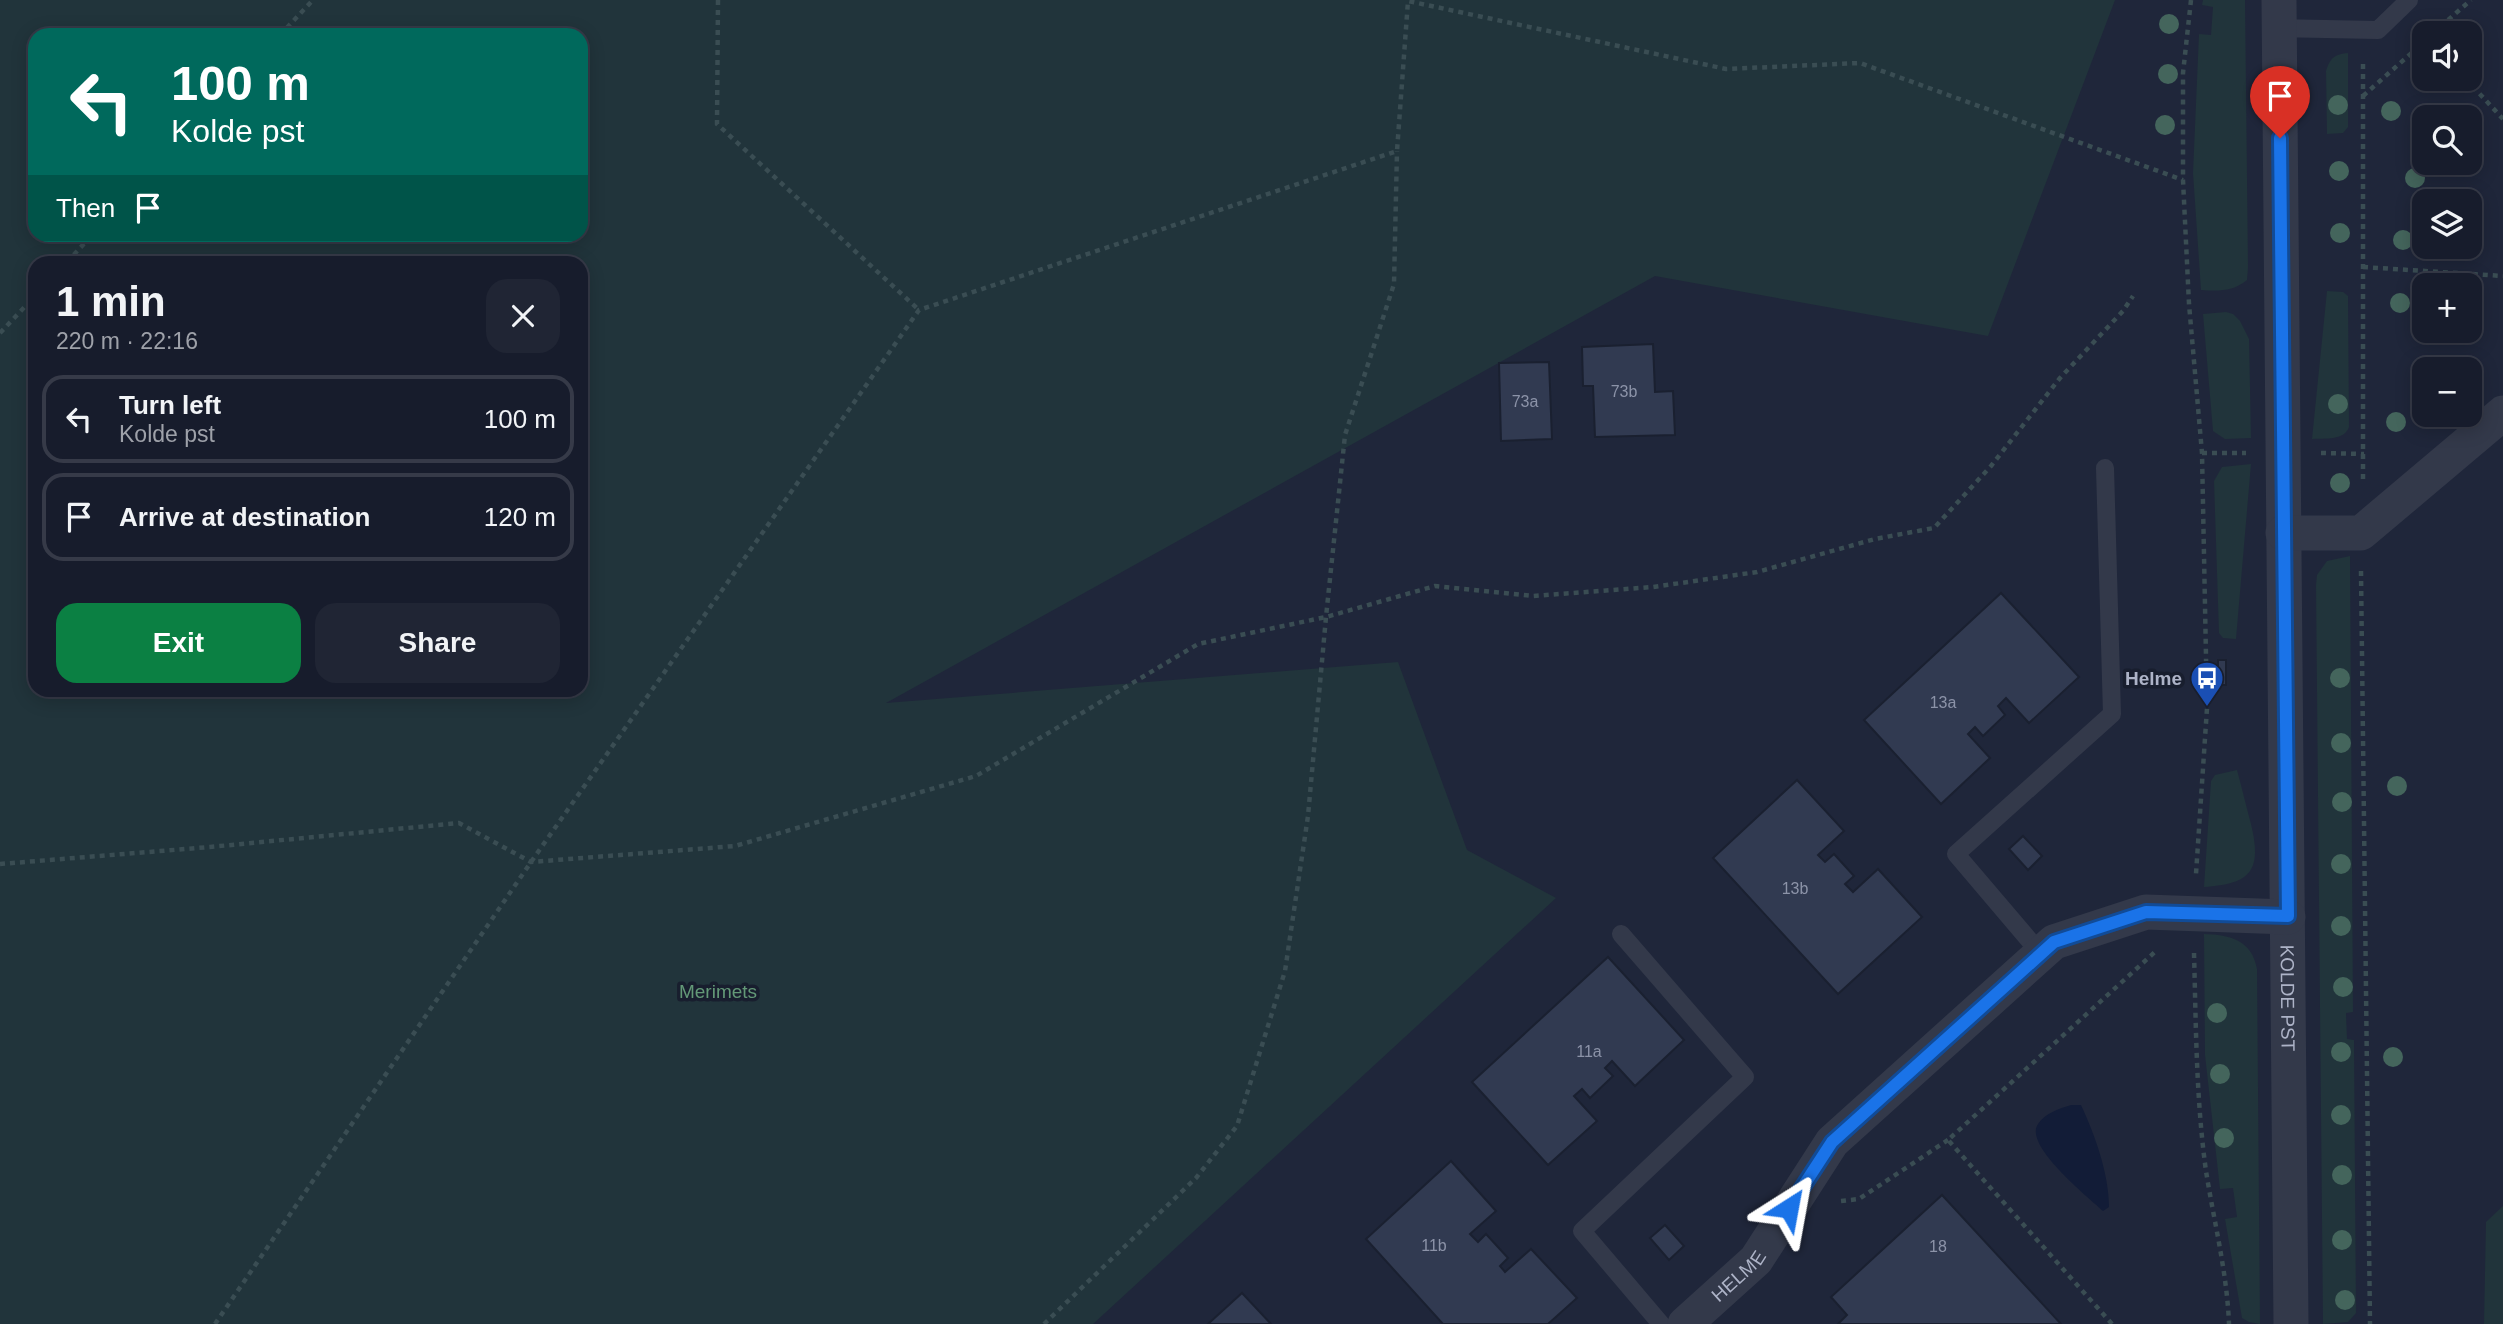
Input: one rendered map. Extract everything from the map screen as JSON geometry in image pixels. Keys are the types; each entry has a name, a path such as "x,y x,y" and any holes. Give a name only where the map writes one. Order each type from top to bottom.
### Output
{"street":[{"name":"KOLDE PST","path":"2279,14 2291,1324"},
{"path":"2283,533 2361,533 2503,413"},
{"name":"HELME","path":"1685,1324 1755,1260 1832,1142 2054,942 2146,912 2288,916"}],"lane":[{"path":"2279,14 2378,30 2409,0"},
{"path":"2041,954 1956,854 2112,714 2105,468"},
{"path":"1621,934 1745,1077 1582,1231 1661,1324"}],"path":[{"path":"287,28 313,0"},
{"path":"718,0 717,124 919,310"},
{"path":"2190,0 2183,73 2183,180 2189,304 2202,453 2207,708 2195,887"},
{"path":"2447,21 2471,0"},
{"path":"1045,1324 1196,1178 1237,1126 1285,971 1308,816 1345,435 1394,284 1397,151 1408,1 1726,69 1860,63 2183,180"},
{"path":"2363,96 2412,53"},
{"path":"2363,55 2364,454 2361,533 2370,1324"},
{"path":"2477,91 2503,119"},
{"path":"215,1324 531,862 919,310 1397,151"},
{"path":"72,256 85,242"},
{"path":"2363,267 2503,276"},
{"path":"0,864 459,823 531,862 734,846 976,776 1198,644 1326,617 1435,586 1533,596 1653,587 1758,572 1875,539 1934,528 1992,466 2060,378 2123,311 2133,296"},
{"path":"0,333 28,303"},
{"path":"2202,453 2252,453"},
{"path":"2314,453 2364,454"},
{"path":"1789,1208 1859,1199 1948,1140 2164,944"},
{"path":"2194,945 2197,1050 2206,1169 2228,1291 2230,1324"},
{"path":"1948,1140 2112,1324"}],"green space":[{"name":"Merimets","path":"0,0 2115,0 1988,336 1655,276 886,703 1398,662 1467,850 1556,898 1093,1324 0,1324"},
{"path":"2203,0 2245,0 2247,280 2231,289 2220,290 2201,290 2193,173 2199,34 2211,35 2213,7 2202,5"},
{"path":"2348,53 2348,127 2343,133 2327,134 2326,71 2334,57"},
{"path":"2327,291 2343,292 2348,296 2349,427 2339,437 2312,439"},
{"path":"2203,314 2233,314 2240,321 2249,339 2251,438 2225,439 2213,431"},
{"path":"2251,464 2236,639 2223,638 2219,633 2214,481 2222,467"},
{"path":"2350,556 2353,1012 2346,1013 2347,1039 2354,1040 2356,1313 2348,1322 2323,1324 2316,585 2317,575 2327,561"},
{"path":"2237,770 2254,840 2254,863 2243,878 2204,887 2211,781 2215,775"},
{"path":"2204,934 2231,938 2245,945 2257,969 2260,1324 2242,1318 2225,1219 2237,1217 2233,1188 2220,1189 2205,1055"},
{"path":"2503,1206 2503,1324 2484,1324 2486,1222"}],"water":[{"path":"2071,1105 2081,1105 2100,1155 2107,1181 2109,1207 2103,1211 2059,1170 2048,1157 2036,1133 2038,1124 2044,1117"}],"building":[{"path":"1653,344 1655,392 1673,391 1675,435 1595,437 1593,386 1583,386 1582,347"},
{"path":"1549,362 1552,439 1501,441 1499,363"},
{"path":"2001,593 2079,677 2029,723 2006,698 1998,706 2005,715 1983,736 1975,727 1968,734 1990,758 1941,804 1864,720"},
{"path":"2218,660 2226,660 2226,685 2218,685"},
{"path":"1797,780 1844,831 1818,855 1825,862 1834,854 1854,876 1845,884 1853,892 1878,869 1922,917 1838,994 1713,858"},
{"path":"2023,836 2042,856 2028,870 2009,849"},
{"path":"1608,957 1684,1040 1635,1086 1612,1061 1605,1068 1613,1076 1590,1098 1582,1089 1574,1096 1597,1121 1548,1165 1472,1082"},
{"path":"1451,1161 1496,1211 1470,1234 1478,1242 1486,1234 1508,1258 1500,1266 1505,1272 1531,1249 1577,1298 1548,1324 1443,1324 1366,1239"},
{"path":"1942,1195 2061,1324 1838,1324 1847,1315 1831,1297"},
{"path":"1665,1225 1684,1246 1669,1260 1650,1238"},
{"path":"1242,1293 1271,1324 1208,1324"}],"place":[{"name":"Helme","path":"2207,708"}],"route":[{"path":"1789,1208 1832,1142 2054,942 2146,912 2288,916 2280,138"}]}
